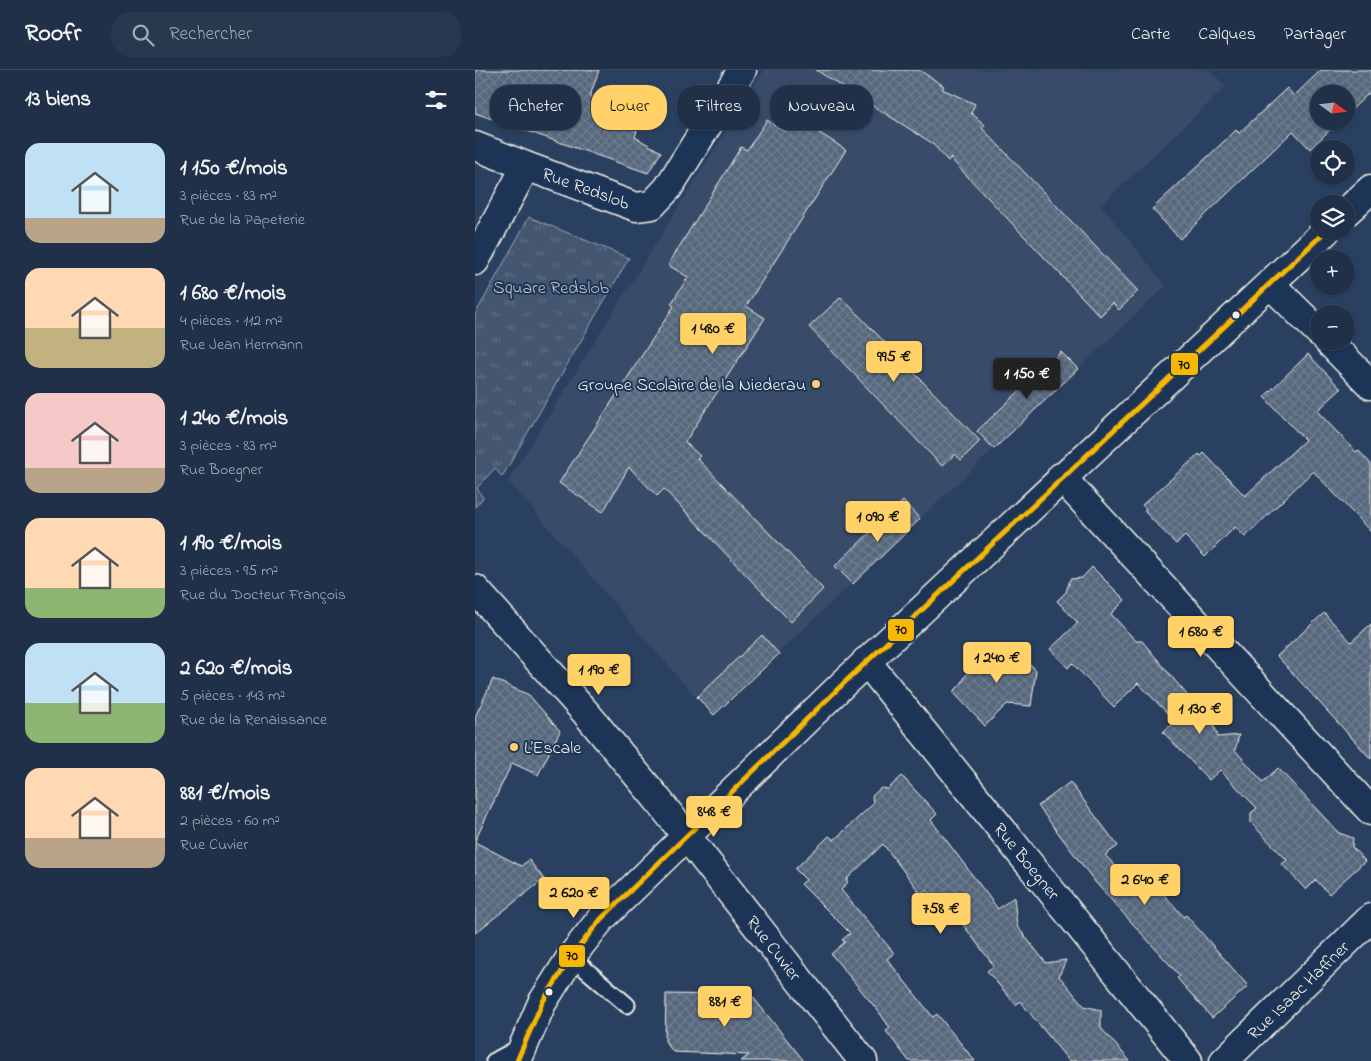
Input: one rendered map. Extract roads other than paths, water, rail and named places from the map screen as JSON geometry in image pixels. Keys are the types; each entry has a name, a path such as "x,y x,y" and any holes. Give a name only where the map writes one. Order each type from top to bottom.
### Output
{"street":[{"name":"Rue Redslob","path":"475,261 526,166 636,207 652,205 669,188 742,70"},
{"path":"475,146 526,166"},
{"path":"1355,204 1371,189"},
{"path":"521,1053 542,1003 571,957 601,919 685,835 867,661 1061,477 1316,240"},
{"path":"1270,284 1310,323"},
{"path":"1337,350 1371,385"},
{"path":"1061,477 1371,810"},
{"name":"Rue Cuvier","path":"475,589 586,713 863,1061"},
{"name":"Rue Boegner","path":"867,661 1187,1061"},
{"name":"Rue Isaac Haffner","path":"1224,1061 1371,918"}],"lane":[{"path":"571,957 627,1005"},
{"path":"494,1061 521,1053"}],"place":[{"name":"Groupe Scolaire de la Niederau","path":"816,384"},
{"name":"L’Escale","path":"514,747"}],"park label":[{"name":"Square Redslob","path":"551,287"}]}
